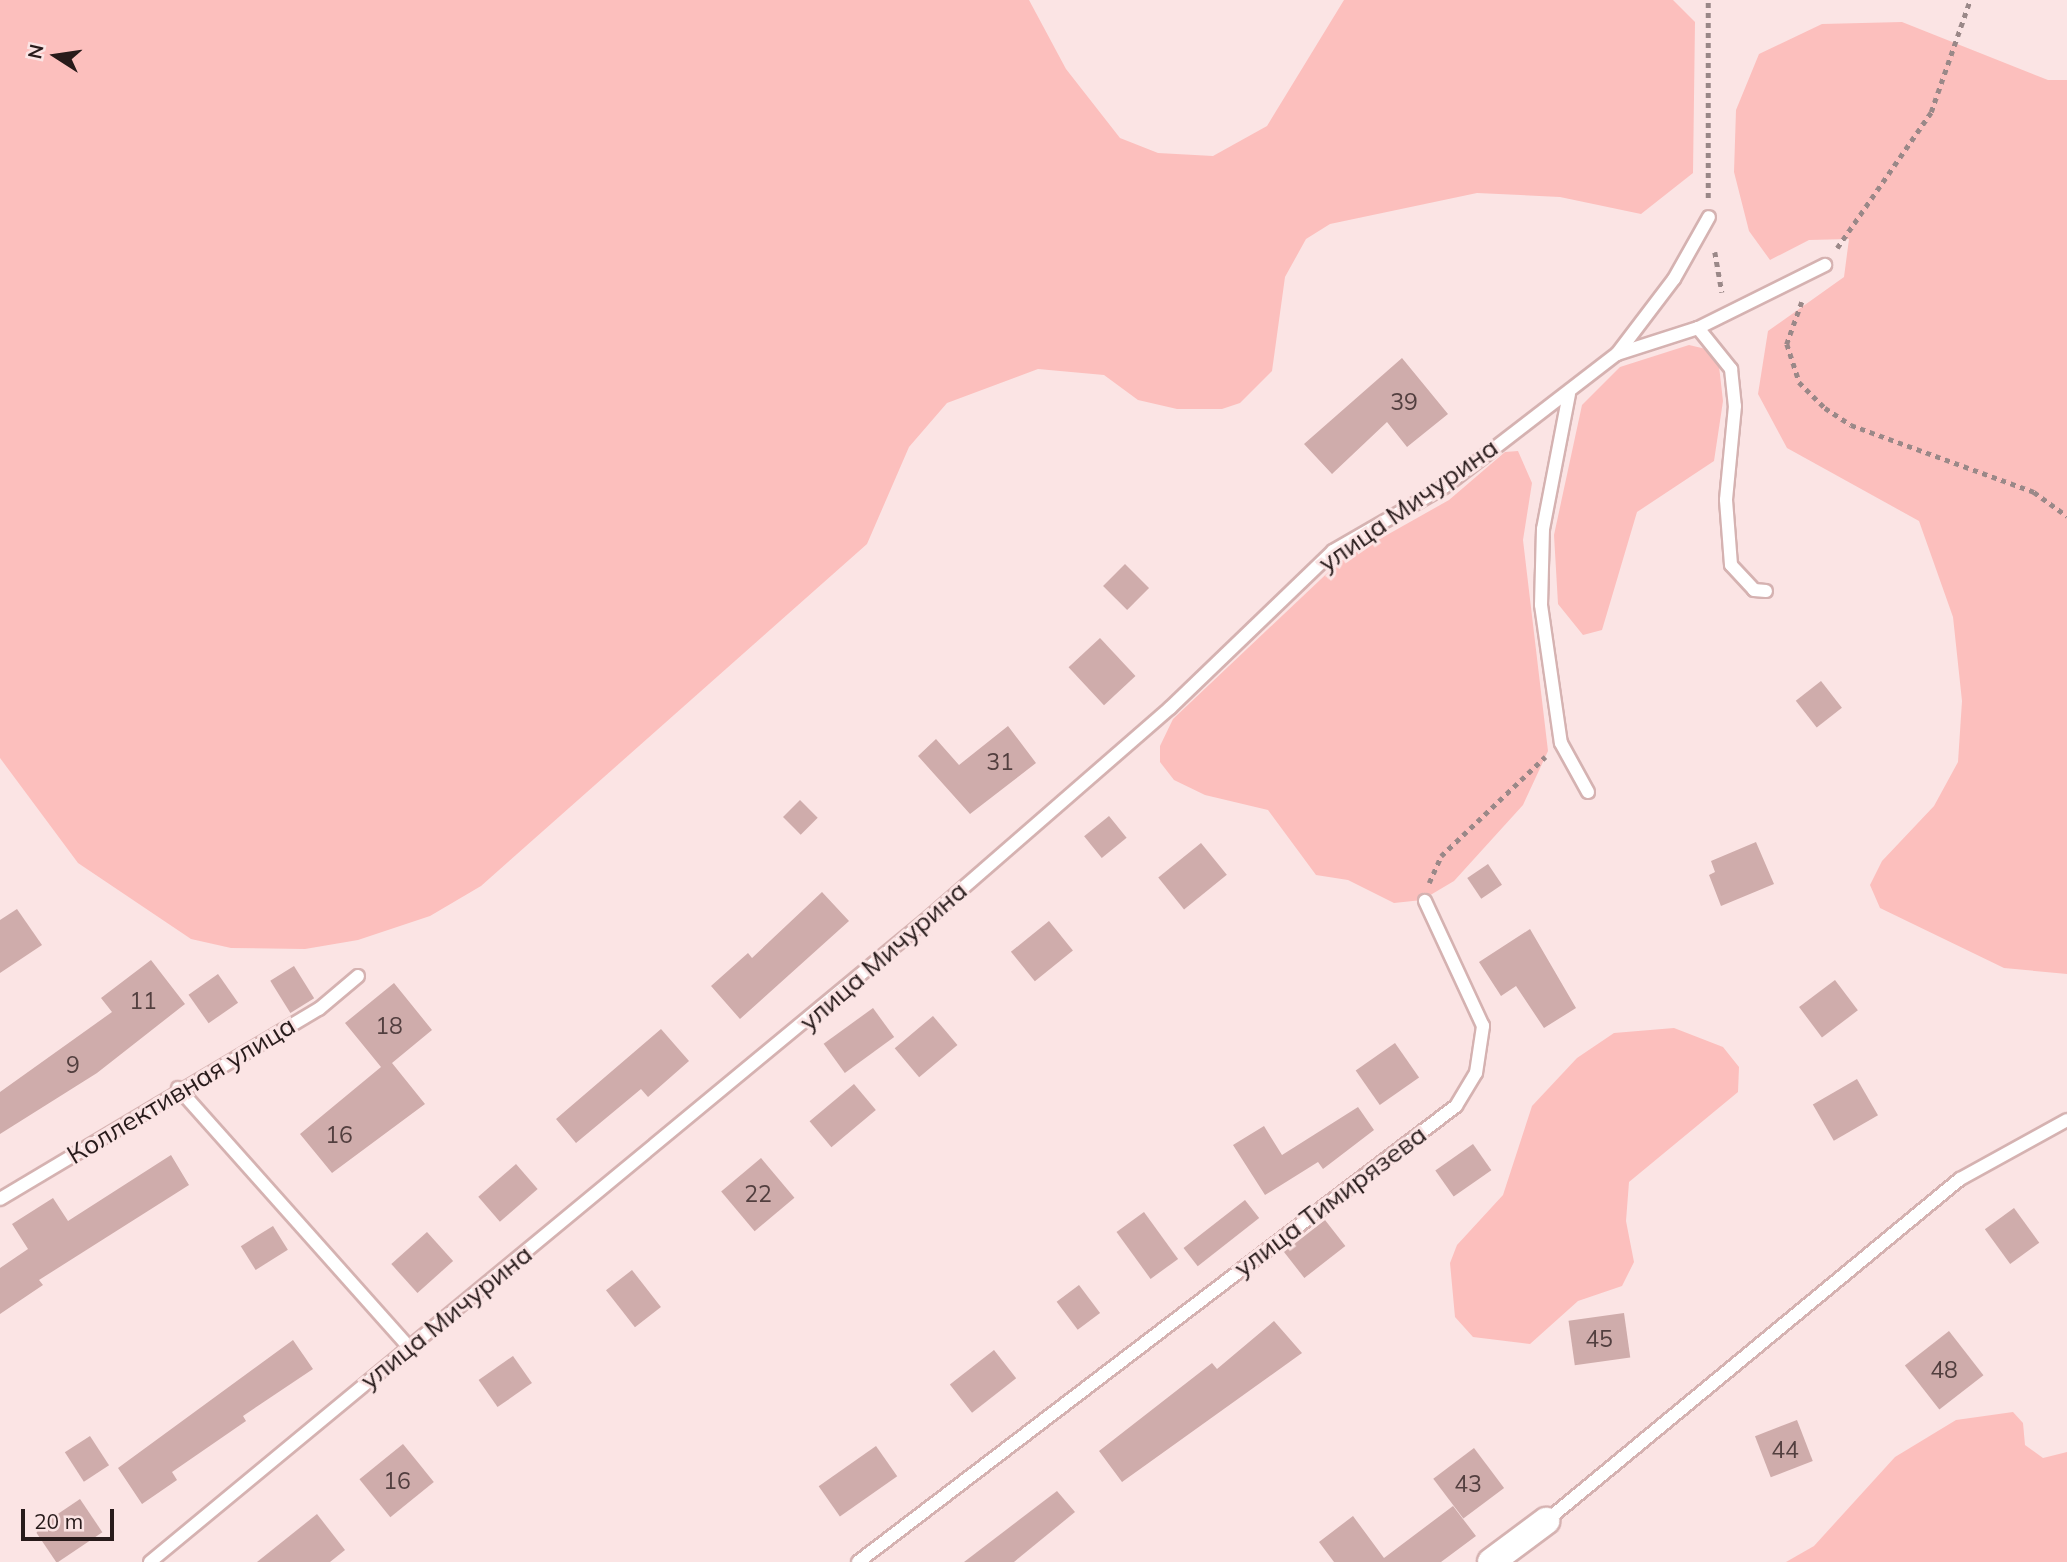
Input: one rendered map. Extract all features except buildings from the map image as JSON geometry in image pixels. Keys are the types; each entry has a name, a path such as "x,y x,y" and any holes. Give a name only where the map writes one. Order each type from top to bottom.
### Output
{"street":[{"path":"1491,1562 1546,1521"}],"lane":[{"path":"1617,354 1674,279 1710,217"},
{"path":"1617,354 1698,328 1825,265"},
{"path":"1698,328 1731,369 1735,406 1726,500 1731,565 1754,590 1766,591"},
{"name":"улица Мичурина","path":"150,1562 925,921 1170,708 1332,551 1444,487 1569,394 1617,354"},
{"path":"1569,394 1543,529 1541,606 1561,743 1588,792"},
{"name":"улица Тимирязева","path":"858,1562 1455,1106 1476,1073 1483,1026 1425,901"},
{"name":"Коллективная улица","path":"0,1199 178,1088 319,1009 358,976"},
{"path":"178,1088 408,1346"},
{"path":"1546,1521 1960,1179 2067,1120"}],"path":[{"path":"1708,0 1710,217 1725,313"},
{"path":"1970,0 1931,112 1899,167 1803,297 1787,344 1799,382 1851,425 2034,492 2067,516"},
{"path":"1425,901 1441,856 1561,743"}],"shaded area":[{"path":"0,0 1029,0 1066,69 1120,138 1158,153 1213,156 1267,126 1344,0 1673,0 1695,22 1693,173 1641,214 1560,197 1477,193 1330,224 1306,239 1285,277 1272,371 1240,403 1222,409 1177,409 1138,400 1104,375 1038,369 947,403 909,447 867,544 481,886 430,916 358,940 305,949 231,948 191,939 78,863 0,758"},
{"path":"1902,22 2048,80 2067,80 2067,974 2004,968 1880,908 1870,885 1882,861 1934,806 1958,762 1962,701 1953,617 1919,521 1787,448 1758,394 1768,331 1844,277 1849,239 1809,240 1770,260 1749,231 1734,172 1736,110 1759,54 1822,24"},
{"path":"1689,345 1706,349 1719,366 1723,401 1714,461 1637,512 1602,630 1583,635 1558,604 1554,535 1582,405 1620,367"},
{"path":"1518,451 1532,483 1523,540 1548,751 1523,805 1454,881 1422,900 1394,903 1348,880 1316,875 1268,810 1205,795 1174,780 1160,762 1160,746 1173,719 1339,562 1449,500 1505,452"},
{"path":"1674,1028 1723,1047 1739,1067 1738,1092 1629,1182 1626,1221 1634,1262 1622,1286 1578,1301 1530,1344 1473,1337 1455,1317 1450,1263 1457,1245 1503,1195 1532,1106 1577,1058 1614,1033"},
{"path":"2013,1412 2023,1423 2025,1445 2043,1458 2067,1452 2067,1562 1786,1562 1814,1546 1895,1457 1956,1420"}]}
